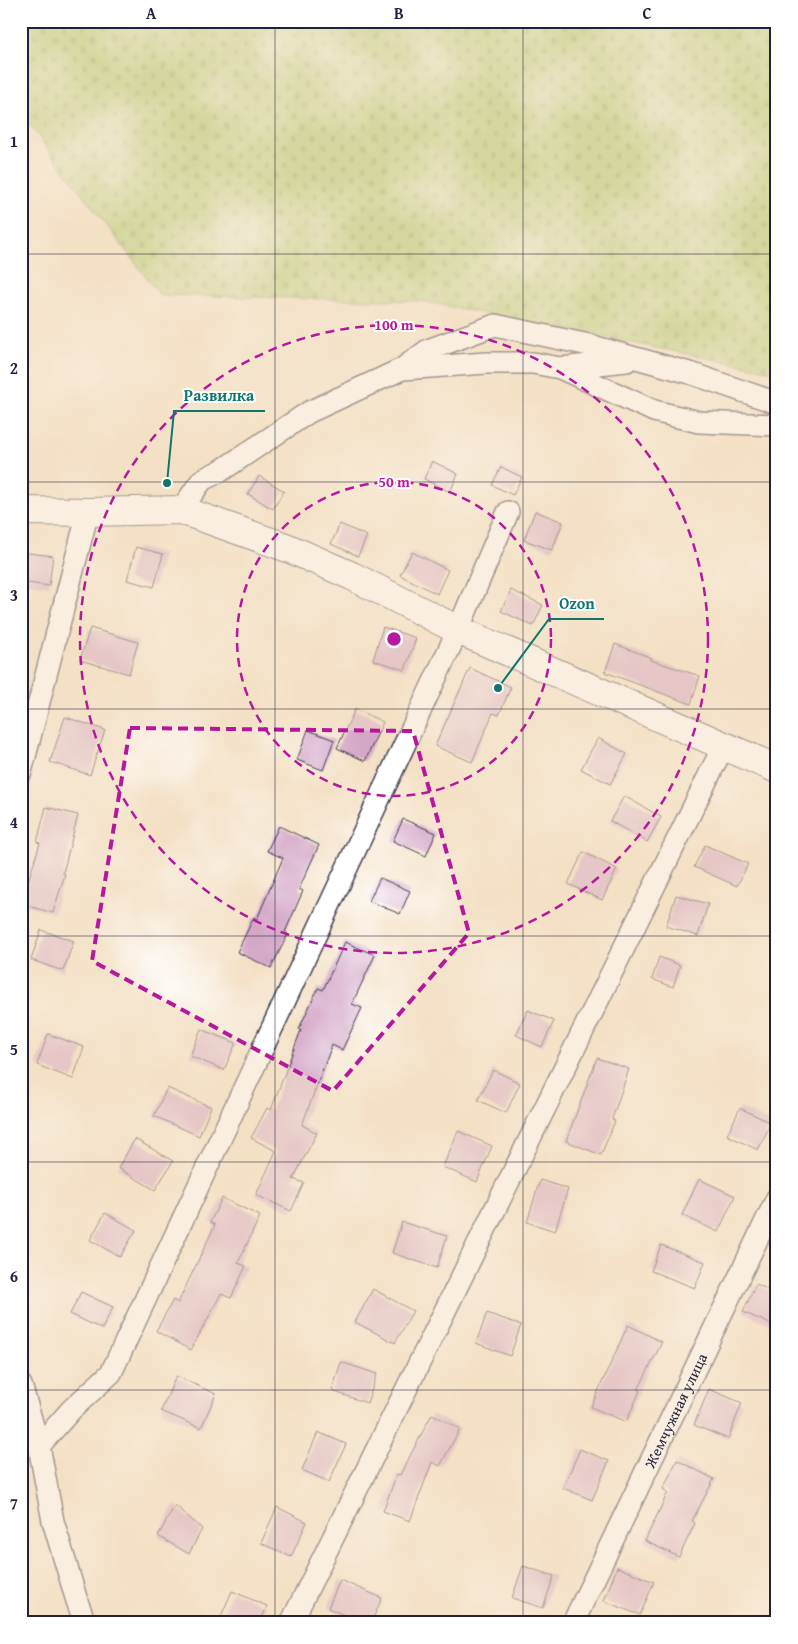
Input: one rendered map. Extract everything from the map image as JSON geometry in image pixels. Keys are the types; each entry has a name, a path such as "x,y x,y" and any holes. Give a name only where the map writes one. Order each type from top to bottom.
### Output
{"street":[{"path":"181,510 202,480 222,470 309,412 402,369 428,350 495,325 589,346 690,372 777,403"},
{"path":"560,368 639,360"},
{"path":"402,369 486,363 533,363 560,368 654,411 699,422 777,425"},
{"path":"21,511 181,510 288,548 352,576 458,630 777,769"},
{"path":"21,772 88,512"},
{"path":"39,1446 71,1410 111,1373 458,630 508,512"},
{"path":"291,1623 723,747"},
{"name":"Жемчужная улица","path":"573,1623 777,1198"},
{"path":"21,1385 39,1446 53,1521 85,1623"}],"highlighted area":[{"path":"130,728 413,731 469,933 333,1091 92,961"}],"green space":[{"path":"21,21 777,21 777,372 422,301 160,295 21,114"}],"building":[{"path":"432,461 458,474 450,492 424,479"},
{"path":"501,467 522,477 513,495 492,485"},
{"path":"259,476 284,491 273,509 248,494"},
{"path":"535,511 563,522 552,550 524,540"},
{"path":"340,524 367,536 358,556 331,544"},
{"path":"136,547 163,554 154,587 127,580"},
{"path":"21,552 53,556 49,586 21,582"},
{"path":"412,552 448,570 437,594 400,575"},
{"path":"511,590 543,605 533,626 501,611"},
{"path":"383,627 416,638 405,670 373,660"},
{"path":"90,628 138,642 129,674 80,660"},
{"path":"615,644 652,658 651,660 700,676 691,704 605,672"},
{"path":"470,668 511,687 499,715 493,713 472,762 435,746"},
{"path":"355,709 383,722 365,761 337,748"},
{"path":"65,717 105,730 90,775 50,762"},
{"path":"308,730 334,740 323,770 297,760"},
{"path":"598,738 627,754 610,784 581,769"},
{"path":"624,796 661,817 647,842 610,821"},
{"path":"46,807 78,815 63,873 65,874 53,913 21,904 40,843 37,842"},
{"path":"403,819 436,833 426,856 393,841"},
{"path":"279,826 319,845 299,889 303,891 285,932 288,934 271,968 237,952 254,917 257,919 283,858 267,851"},
{"path":"705,845 748,864 737,886 694,867"},
{"path":"583,852 617,869 602,900 568,884"},
{"path":"380,878 410,891 400,914 369,901"},
{"path":"676,895 708,904 698,936 666,926"},
{"path":"41,930 74,941 63,971 31,960"},
{"path":"345,942 375,955 352,1004 362,1008 342,1050 332,1045 302,1125 317,1133 293,1179 304,1183 291,1211 256,1195 276,1151 251,1138 267,1108 271,1110 301,1030 299,1029 318,988 323,990"},
{"path":"659,957 680,965 673,987 652,979"},
{"path":"528,1010 554,1021 542,1047 516,1035"},
{"path":"201,1029 236,1043 224,1070 190,1056"},
{"path":"48,1034 84,1047 73,1079 37,1065"},
{"path":"597,1058 629,1069 612,1119 615,1121 601,1155 566,1141"},
{"path":"493,1070 520,1083 506,1113 478,1100"},
{"path":"167,1088 211,1107 199,1136 154,1116"},
{"path":"740,1108 771,1123 758,1150 727,1135"},
{"path":"458,1131 492,1146 477,1182 443,1167"},
{"path":"135,1139 173,1161 155,1190 118,1168"},
{"path":"699,1179 735,1196 718,1232 682,1215"},
{"path":"540,1180 568,1189 555,1231 527,1222"},
{"path":"222,1198 260,1216 238,1263 246,1266 231,1298 221,1294 191,1350 156,1331 173,1300 178,1303 215,1225 210,1222"},
{"path":"105,1213 136,1230 120,1257 90,1240"},
{"path":"402,1222 447,1236 437,1268 392,1253"},
{"path":"661,1245 705,1262 695,1288 651,1271"},
{"path":"756,1284 777,1294 777,1327 743,1312"},
{"path":"373,1289 413,1311 395,1343 355,1322"},
{"path":"81,1292 113,1307 102,1329 70,1314"},
{"path":"487,1313 521,1325 510,1356 476,1343"},
{"path":"628,1325 662,1342 638,1390 640,1391 626,1422 591,1407"},
{"path":"341,1362 377,1374 367,1403 332,1391"},
{"path":"176,1376 216,1394 201,1428 161,1411"},
{"path":"709,1389 742,1403 728,1439 694,1425"},
{"path":"432,1414 460,1429 440,1466 432,1462 410,1521 383,1511 397,1474 400,1475"},
{"path":"318,1432 346,1444 329,1482 302,1470"},
{"path":"580,1449 609,1461 592,1500 563,1488"},
{"path":"677,1460 714,1479 692,1521 695,1523 679,1557 645,1541 668,1492 663,1489"},
{"path":"175,1505 202,1529 189,1554 158,1536"},
{"path":"277,1507 307,1522 291,1557 261,1543"},
{"path":"523,1566 554,1576 543,1608 512,1598"},
{"path":"617,1567 654,1582 640,1615 604,1601"},
{"path":"340,1580 382,1598 371,1623 363,1623 328,1608"},
{"path":"232,1591 267,1606 260,1623 218,1623"}],"place":[{"name":"Развилка","path":"167,483"},
{"name":"Ozon","path":"498,688"}]}
